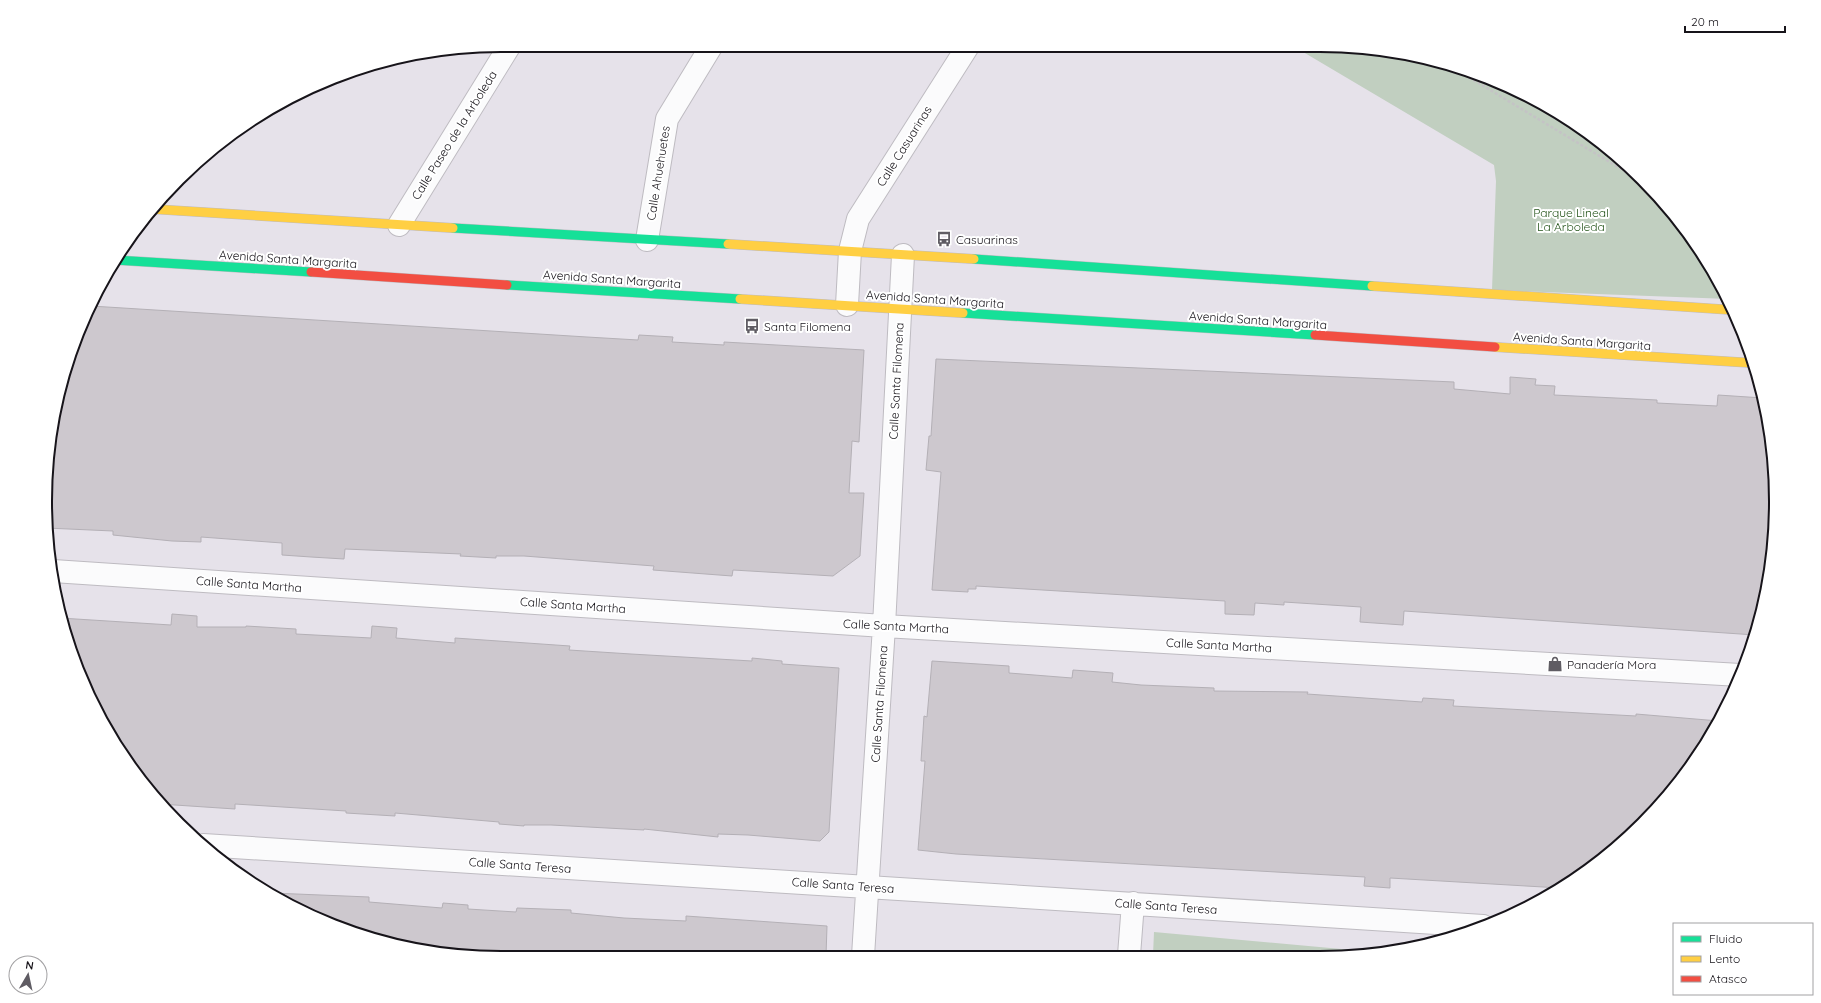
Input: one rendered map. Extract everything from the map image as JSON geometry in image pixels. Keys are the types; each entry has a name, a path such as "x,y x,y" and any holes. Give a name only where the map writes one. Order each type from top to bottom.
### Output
{"main road":[{"path":"163,206 399,225 850,251 1726,310"},
{"name":"Avenida Santa Margarita","path":"123,260 1747,363"}],"street":[{"name":"Calle Paseo de la Arboleda","path":"399,225 506,52"},
{"name":"Calle Ahuehuetes","path":"647,240 667,119 708,52"},
{"name":"Calle Casuarinas","path":"847,305 850,251 858,219 964,52"},
{"name":"Calle Santa Filomena","path":"863,951 884,626 903,255"},
{"name":"Calle Santa Martha","path":"58,571 884,626 1735,674"},
{"name":"Calle Santa Teresa","path":"213,846 1469,925"},
{"path":"1129,951 1133,903"}],"path":[{"path":"1471,79 1622,169"}],"green space":[{"name":"Parque Lineal La Arboleda","path":"1303,52 1349,53 1378,56 1436,67 1492,86 1544,112 1593,145 1616,164 1657,205 1693,252 1721,299 1492,290 1496,181 1494,165"},
{"path":"1154,932 1350,950 1320,951 1153,951"}],"building":[{"path":"96,306 638,340 639,335 673,337 672,342 724,345 724,342 864,350 859,442 852,441 849,493 864,493 860,556 833,576 733,570 732,576 653,570 654,566 524,556 496,556 496,558 460,556 461,554 345,549 344,559 282,555 282,543 201,537 201,542 172,541 113,535 113,531 53,528 53,472 61,414 67,385 76,357 86,329"},
{"path":"936,359 1454,382 1454,389 1510,394 1510,377 1536,379 1535,385 1555,386 1554,395 1657,400 1657,403 1717,406 1718,395 1757,398 1765,443 1768,472 1769,502 1765,560 1754,618 1749,635 1404,611 1403,625 1360,622 1361,607 1284,602 1284,605 1255,603 1254,615 1225,614 1225,601 976,586 976,589 968,589 968,592 932,590 941,472 926,470 929,436 931,436"},
{"path":"172,614 197,616 197,627 246,626 296,629 296,634 371,638 372,626 397,628 396,638 455,643 455,638 570,646 569,650 752,661 752,658 782,661 782,664 839,668 829,832 820,841 748,835 718,834 718,837 644,829 551,825 524,826 499,824 499,822 395,813 395,816 346,813 346,811 235,804 235,809 170,805 145,775 112,726 86,674 67,618 171,625"},
{"path":"932,661 1009,666 1009,673 1072,678 1073,670 1113,673 1112,682 1141,685 1214,688 1214,691 1308,692 1307,694 1422,702 1423,698 1454,700 1453,706 1636,716 1636,714 1712,720 1676,775 1637,819 1593,858 1550,887 1390,878 1390,888 1364,886 1365,877 956,854 918,850 925,761 921,761 924,716 927,717"},
{"path":"281,893 369,897 369,902 442,908 443,903 468,905 468,909 516,912 517,908 571,910 571,913 624,918 686,921 686,916 827,926 826,951 472,950 443,947 385,936 329,917"}],"traffic: fast":[{"path":"453,228 728,244"},
{"path":"974,259 1372,286"},
{"path":"123,260 311,272"},
{"path":"507,285 740,299"},
{"path":"963,313 1315,335"}],"traffic: slow":[{"path":"160,210 453,228"},
{"path":"728,244 974,259"},
{"path":"1372,286 1726,310"},
{"path":"740,299 963,313"},
{"path":"1495,347 1747,363"}],"traffic: jam":[{"path":"311,272 507,285"},
{"path":"1315,335 1495,347"}],"place":[{"name":"Casuarinas","path":"944,239"},
{"name":"Santa Filomena","path":"752,326"},
{"name":"Panadería Mora","path":"1555,664"}]}
